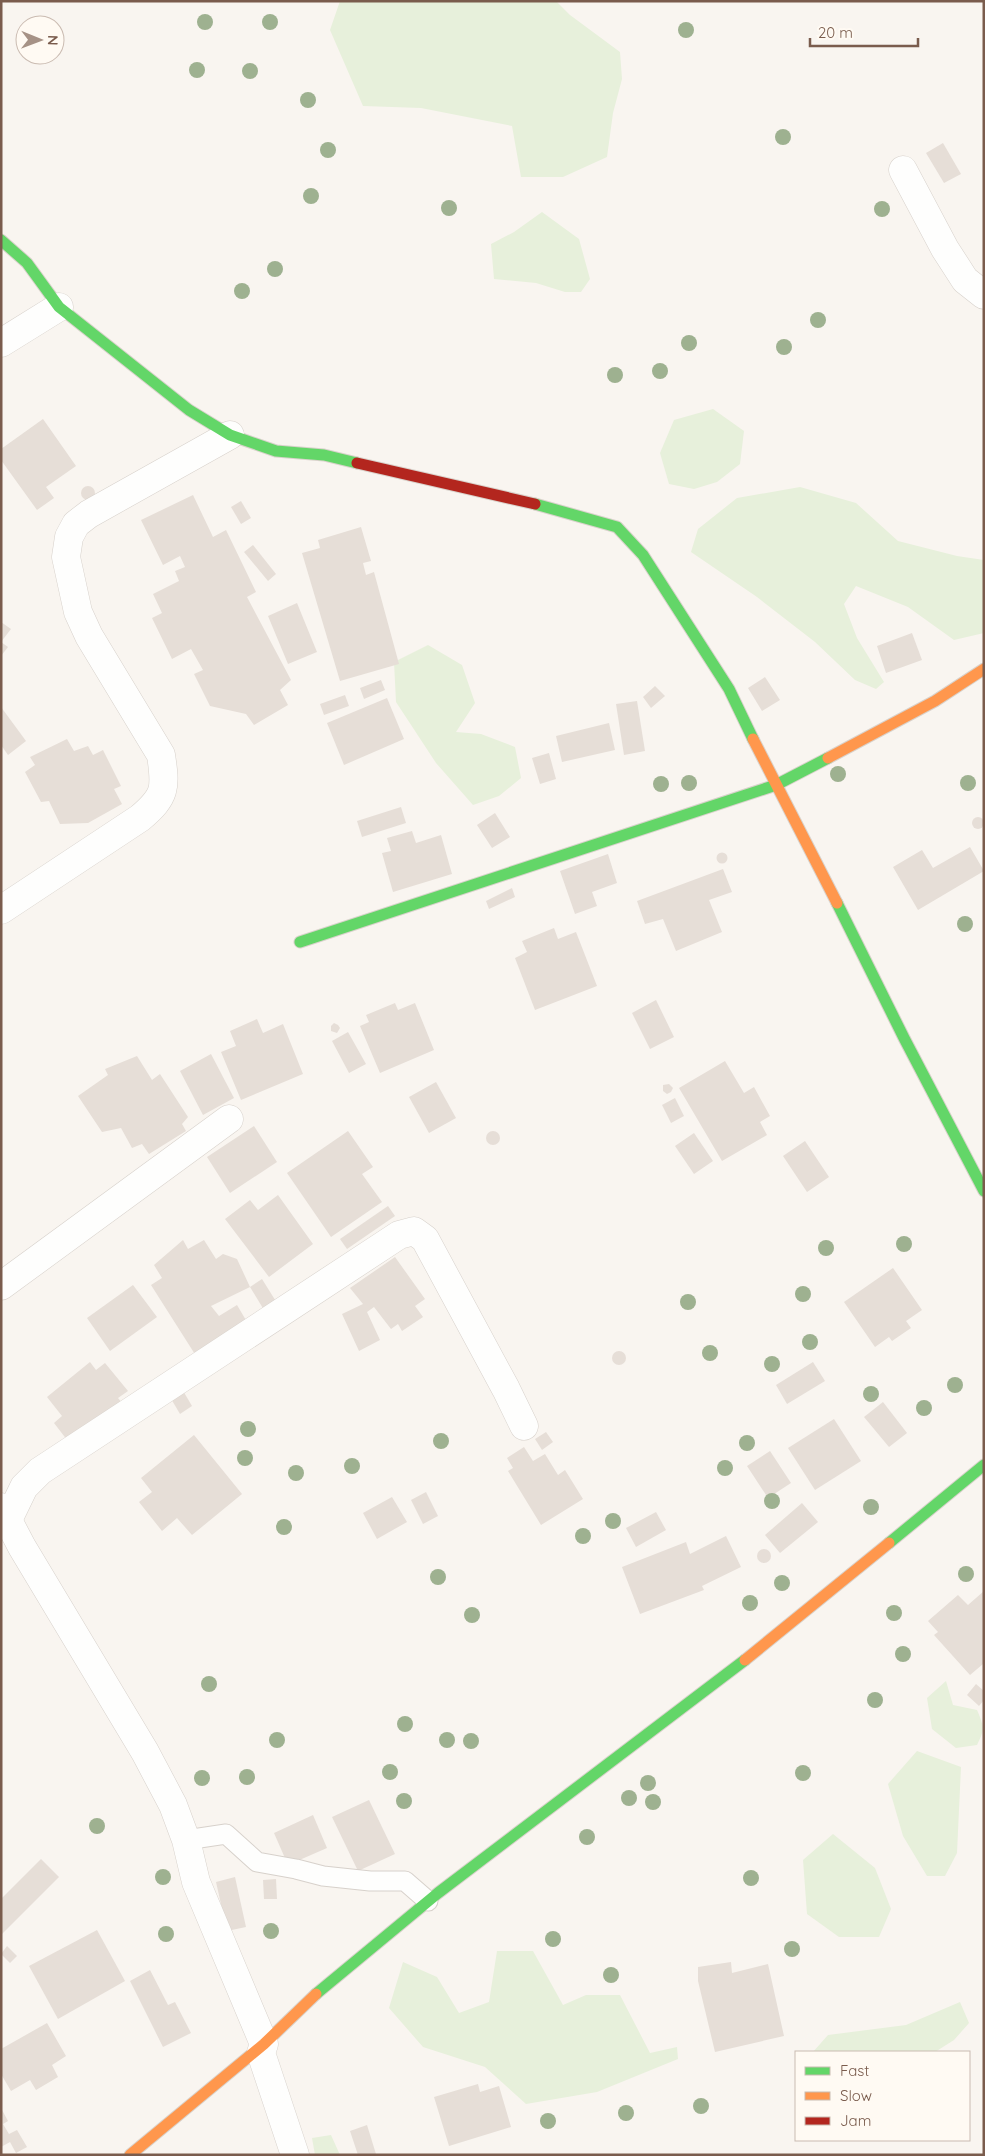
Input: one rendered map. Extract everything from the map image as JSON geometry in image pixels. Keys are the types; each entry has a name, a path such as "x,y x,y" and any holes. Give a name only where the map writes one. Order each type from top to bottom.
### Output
{"street":[{"path":"903,170 944,249 965,280 984,295"},
{"path":"1,240 27,263 60,307 189,410 230,435 276,451 324,455 548,507 617,527 643,555 729,689 917,1063 984,1191"},
{"path":"1,343 60,307"},
{"path":"1,910 140,818 156,805 163,790 164,775 161,756 89,636 78,612 66,557 69,537 76,524 89,514 230,435"},
{"path":"300,942 776,785 935,700 984,669"},
{"path":"1,1286 229,1119"},
{"path":"295,2155 261,2053 264,2044 196,1882 186,1840 173,1805 145,1752 106,1689 5,1513 24,1486 40,1471 399,1235 414,1231 425,1239 524,1426"},
{"path":"130,2155 264,2044 326,1985 428,1901 770,1641 984,1465"}],"lane":[{"path":"186,1840 226,1834 257,1862 323,1876 370,1881 404,1881 428,1901"}],"green space":[{"path":"340,1 556,1 570,15 620,52 622,79 613,113 607,157 563,177 521,177 512,126 421,108 363,106 330,30"},
{"path":"542,212 579,239 590,279 581,292 565,292 536,283 494,279 491,244 514,232"},
{"path":"713,409 744,431 740,464 717,482 694,489 669,484 660,453 674,420"},
{"path":"800,487 856,503 898,541 957,556 984,560 984,633 954,640 908,607 856,586 844,604 857,638 884,682 876,689 855,680 815,642 757,597 691,552 698,529 737,498"},
{"path":"428,645 462,665 475,703 456,732 481,734 515,747 521,778 499,796 473,805 436,763 396,702 394,662"},
{"path":"946,1681 953,1705 977,1710 983,1728 977,1745 956,1748 932,1729 927,1698"},
{"path":"917,1751 961,1767 957,1853 945,1876 927,1876 903,1836 888,1784"},
{"path":"833,1834 875,1868 891,1909 879,1937 839,1937 807,1914 803,1860"},
{"path":"497,1951 533,1951 563,2005 586,1995 620,1995 650,2053 677,2047 678,2059 597,2092 526,2104 485,2067 423,2047 389,2008 403,1962 437,1977 459,2013 489,2002"},
{"path":"960,2002 969,2023 954,2040 937,2051 814,2051 828,2035 906,2025"},
{"path":"331,2135 340,2155 315,2155 312,2138"}],"building":[{"path":"943,143 961,174 944,183 926,153"},
{"path":"43,419 76,466 46,487 54,498 37,510 1,460 1,449"},
{"path":"85,486 91,486 95,493 91,500 85,500 81,496 81,490"},
{"path":"193,495 213,537 226,530 256,592 247,597 291,680 280,690 288,705 254,725 246,714 210,706 194,674 203,670 191,649 172,659 152,618 162,613 153,594 179,581 175,571 185,567 180,556 163,565 141,520"},
{"path":"241,501 251,518 241,524 231,507"},
{"path":"361,527 371,561 363,563 366,575 374,572 399,664 340,681 302,553 320,548 318,540"},
{"path":"253,545 276,574 268,581 244,552"},
{"path":"297,603 317,652 288,664 268,616"},
{"path":"1,622 11,629 1,642"},
{"path":"912,633 922,660 886,673 877,646"},
{"path":"1,642 8,647 1,656"},
{"path":"765,677 780,700 762,711 748,688"},
{"path":"381,680 385,690 364,699 360,688"},
{"path":"655,686 665,696 651,708 643,697"},
{"path":"345,695 349,706 324,715 320,704"},
{"path":"387,698 404,739 344,765 327,723"},
{"path":"637,701 645,751 624,755 616,704"},
{"path":"1,707 26,741 8,755 1,745"},
{"path":"609,723 615,750 562,762 556,736"},
{"path":"67,739 74,751 88,746 93,755 103,750 121,786 114,789 122,804 88,823 60,824 49,801 41,802 25,772 35,765 30,757"},
{"path":"549,753 556,779 540,784 532,758"},
{"path":"401,807 406,823 362,837 357,821"},
{"path":"495,813 510,837 492,848 477,825"},
{"path":"976,817 980,817 984,823 980,829 976,829 972,825 972,821"},
{"path":"412,831 416,843 441,835 452,874 393,892 382,853 391,851 387,838"},
{"path":"970,847 984,871 918,910 893,867 922,850 933,868"},
{"path":"722,852 728,858 722,864 716,858"},
{"path":"608,854 617,883 592,892 597,906 575,914 560,871"},
{"path":"723,869 732,892 709,900 722,932 676,951 663,919 645,924 637,901"},
{"path":"512,888 515,897 489,909 486,901"},
{"path":"554,928 558,939 576,932 597,986 535,1010 515,958 527,952 522,941"},
{"path":"656,1000 674,1037 650,1049 632,1013"},
{"path":"395,1003 398,1010 415,1003 434,1050 380,1073 360,1026 369,1022 366,1015"},
{"path":"257,1019 263,1033 283,1024 303,1074 241,1100 221,1052 236,1046 230,1031"},
{"path":"334,1023 340,1028 337,1033 331,1031 331,1026"},
{"path":"348,1032 366,1064 349,1073 332,1041"},
{"path":"211,1054 234,1098 203,1115 180,1071"},
{"path":"137,1056 152,1080 160,1074 188,1117 182,1124 186,1131 149,1154 142,1144 132,1148 121,1128 102,1132 78,1096 108,1075 105,1069"},
{"path":"725,1061 744,1093 754,1087 770,1116 760,1122 767,1135 722,1161 679,1088"},
{"path":"436,1082 456,1118 429,1133 409,1097"},
{"path":"669,1084 673,1088 667,1094 663,1091 663,1085"},
{"path":"675,1098 684,1116 671,1123 662,1105"},
{"path":"254,1126 277,1162 230,1193 207,1157"},
{"path":"348,1131 373,1167 362,1174 382,1202 331,1237 287,1173"},
{"path":"493,1131 498,1133 500,1138 498,1143 493,1145 488,1143 486,1138 488,1133"},
{"path":"694,1133 713,1161 694,1174 675,1146"},
{"path":"805,1141 829,1177 807,1192 783,1156"},
{"path":"278,1195 313,1244 269,1277 225,1219 250,1200 258,1210"},
{"path":"388,1206 395,1216 347,1249 340,1239"},
{"path":"183,1240 188,1249 204,1240 216,1259 223,1254 237,1259 250,1287 211,1306 219,1316 237,1305 250,1327 198,1359 151,1285 162,1278 154,1265"},
{"path":"395,1257 425,1299 415,1306 423,1317 402,1331 398,1324 391,1329 374,1307 367,1312 380,1340 359,1351 342,1314 363,1304 350,1288"},
{"path":"893,1268 922,1310 906,1321 911,1328 892,1341 889,1337 875,1347 844,1302"},
{"path":"262,1279 277,1303 264,1310 250,1287"},
{"path":"133,1285 157,1317 110,1351 87,1318"},
{"path":"619,1351 624,1353 626,1358 624,1363 619,1365 614,1363 612,1358 614,1353"},
{"path":"90,1362 96,1370 105,1363 128,1391 118,1398 122,1403 71,1445 54,1423 62,1416 47,1397"},
{"path":"813,1362 825,1381 787,1404 776,1385"},
{"path":"182,1389 192,1406 180,1414 170,1397"},
{"path":"883,1402 907,1433 889,1447 864,1417"},
{"path":"834,1419 861,1461 815,1490 788,1448"},
{"path":"546,1432 553,1442 542,1450 535,1439"},
{"path":"194,1435 242,1494 192,1535 177,1518 162,1531 139,1502 152,1492 141,1478"},
{"path":"524,1447 533,1461 545,1454 558,1475 565,1470 583,1499 541,1525 508,1471 513,1468 507,1458"},
{"path":"770,1451 791,1483 768,1498 747,1466"},
{"path":"426,1492 438,1516 423,1524 411,1500"},
{"path":"392,1497 407,1522 377,1539 363,1513"},
{"path":"802,1503 818,1522 780,1553 765,1535"},
{"path":"656,1512 666,1530 636,1547 626,1528"},
{"path":"726,1536 741,1567 702,1586 704,1590 640,1614 622,1567 686,1542 690,1554"},
{"path":"764,1549 769,1551 771,1556 769,1561 764,1563 759,1561 757,1556 759,1551"},
{"path":"984,1591 984,1665 970,1675 934,1635 938,1632 928,1621 958,1595 968,1605"},
{"path":"976,1684 984,1691 984,1700 979,1706 967,1695"},
{"path":"369,1800 395,1854 358,1871 332,1817"},
{"path":"313,1815 327,1848 288,1865 274,1833"},
{"path":"41,1859 59,1877 1,1935 1,1899"},
{"path":"235,1877 246,1927 227,1931 216,1882"},
{"path":"276,1879 277,1899 264,1899 263,1880"},
{"path":"97,1930 125,1981 58,2019 29,1966"},
{"path":"7,1946 17,1956 10,1963 1,1954"},
{"path":"731,1962 732,1973 768,1964 784,2036 715,2052 698,1981 698,1967"},
{"path":"150,1970 168,2005 175,2002 191,2033 163,2047 130,1981"},
{"path":"47,2023 66,2056 52,2065 58,2077 36,2090 30,2080 11,2091 1,2074 1,2049"},
{"path":"478,2084 480,2092 499,2086 511,2127 449,2146 434,2097"},
{"path":"1,2108 8,2121 3,2124 9,2134 17,2130 27,2147 16,2153 10,2142 1,2147"},
{"path":"367,2125 376,2154 358,2155 350,2131"}],"traffic: fast":[{"path":"1,240 27,263 59,307 189,410 230,435 276,451 324,455 357,463"},
{"path":"535,504 617,527 643,555 729,689 753,739"},
{"path":"300,942 776,785 828,758"},
{"path":"837,903 904,1038 984,1191"},
{"path":"889,1543 984,1465"},
{"path":"316,1994 438,1893 745,1660"}],"traffic: slow":[{"path":"828,758 935,701 984,669"},
{"path":"753,739 837,903"},
{"path":"745,1660 889,1543"},
{"path":"130,2155 264,2044 316,1994"}],"traffic: jam":[{"path":"357,463 535,504"}]}
